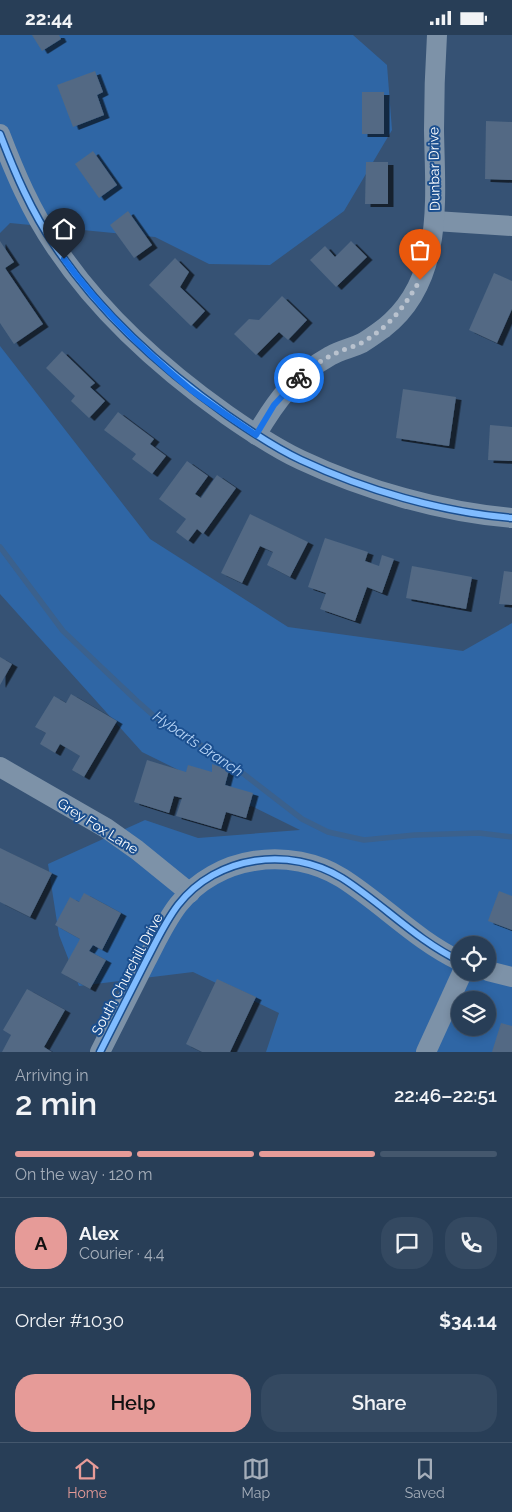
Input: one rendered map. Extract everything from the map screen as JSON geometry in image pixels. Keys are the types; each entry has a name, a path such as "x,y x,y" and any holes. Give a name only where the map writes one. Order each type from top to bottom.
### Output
{"street":[{"name":"Dunbar Drive","path":"256,435 274,405 290,386 308,370 330,356 362,343 392,321 408,302 420,280 429,257 435,221 434,104 437,35"},
{"path":"0,134 35,214 84,287 144,349 192,390 256,435 300,460 346,479 441,507 512,518"},
{"path":"435,221 512,226"},
{"name":"Grey Fox Lane","path":"0,767 106,828 137,850 190,893"},
{"name":"South Churchill Drive","path":"100,1052 165,925 178,904 210,877 232,866 268,858 293,860 317,867 342,878 437,949 451,956"},
{"path":"496,973 512,977"},
{"path":"426,1052 458,981"}],"shaded area":[{"path":"0,35 353,35 387,65 392,130 344,211 270,265 209,264 155,237 10,223 0,233"},
{"path":"0,346 150,539 288,627 463,651 512,623 512,1052 266,1052 279,1013 193,972 79,986 59,935 48,864 145,820 198,838 300,830 142,752 0,594"}],"building":[{"path":"32,35 59,35 61,39 42,51"},
{"path":"95,71 103,92 97,95 104,115 73,127 57,85"},
{"path":"362,92 384,92 384,134 362,134"},
{"path":"486,121 512,122 512,180 485,179"},
{"path":"93,151 117,185 99,198 75,164"},
{"path":"366,162 388,162 388,204 365,204"},
{"path":"128,211 152,245 134,258 110,225"},
{"path":"0,241 14,262 5,268 43,324 14,344 0,323"},
{"path":"351,241 367,257 336,287 310,260 325,246 335,257"},
{"path":"175,258 189,272 180,287 205,311 191,326 149,285"},
{"path":"494,273 512,281 512,309 497,343 469,330"},
{"path":"282,296 307,320 288,340 279,332 256,355 234,334 249,319 259,320"},
{"path":"62,351 95,383 90,387 105,401 89,418 71,401 75,396 46,368"},
{"path":"403,389 456,397 449,446 396,438"},
{"path":"118,412 154,439 150,444 166,456 152,474 132,459 136,454 104,430"},
{"path":"490,425 512,427 512,461 488,460"},
{"path":"187,461 208,476 195,494 201,498 217,475 236,488 203,534 197,529 188,541 176,532 186,519 159,499"},
{"path":"250,514 308,542 290,577 267,565 273,552 260,546 242,583 221,573"},
{"path":"325,538 368,552 365,561 379,566 382,555 394,559 382,593 367,587 355,621 320,609 326,593 308,587"},
{"path":"412,566 472,577 466,609 406,598"},
{"path":"504,571 512,572 512,605 499,604"},
{"path":"0,657 12,664 0,685"},
{"path":"71,694 117,721 84,777 72,770 80,756 60,744 55,753 40,744 46,733 35,727 54,696 66,703"},
{"path":"147,760 186,772 188,765 212,772 212,764 229,770 225,785 253,793 246,818 226,812 221,829 176,816 182,798 174,796 169,813 134,802"},
{"path":"0,848 52,873 30,917 0,902"},
{"path":"499,891 512,896 512,930 488,921"},
{"path":"84,893 121,913 102,950 93,945 89,951 106,960 90,989 61,973 80,939 55,925 70,897 79,902"},
{"path":"217,979 256,997 230,1052 202,1052 186,1044"},
{"path":"27,989 65,1010 44,1047 52,1052 2,1052 11,1035 3,1030"},
{"path":"501,1023 512,1026 512,1052 492,1052"}],"waterway":[{"name":"Hybarts Branch","path":"0,547 63,631 137,701 162,723 223,758 302,819 328,832 364,840 415,835 479,833 512,837"}],"cycle path":[{"path":"0,134 31,205 46,233 73,271 112,317 133,338 155,359 203,397 227,415 282,450 351,481 431,505 458,511 512,518"},
{"path":"100,1052 157,939 178,905 194,888 213,875 233,866 255,861 278,859 322,868 357,888 429,943 451,956"}],"way so far":[{"path":"299,378 330,356 362,343 392,321 408,302 420,280"}],"route":[{"path":"64,259 96,301 144,349 192,390 256,435 274,405 299,378"}]}
